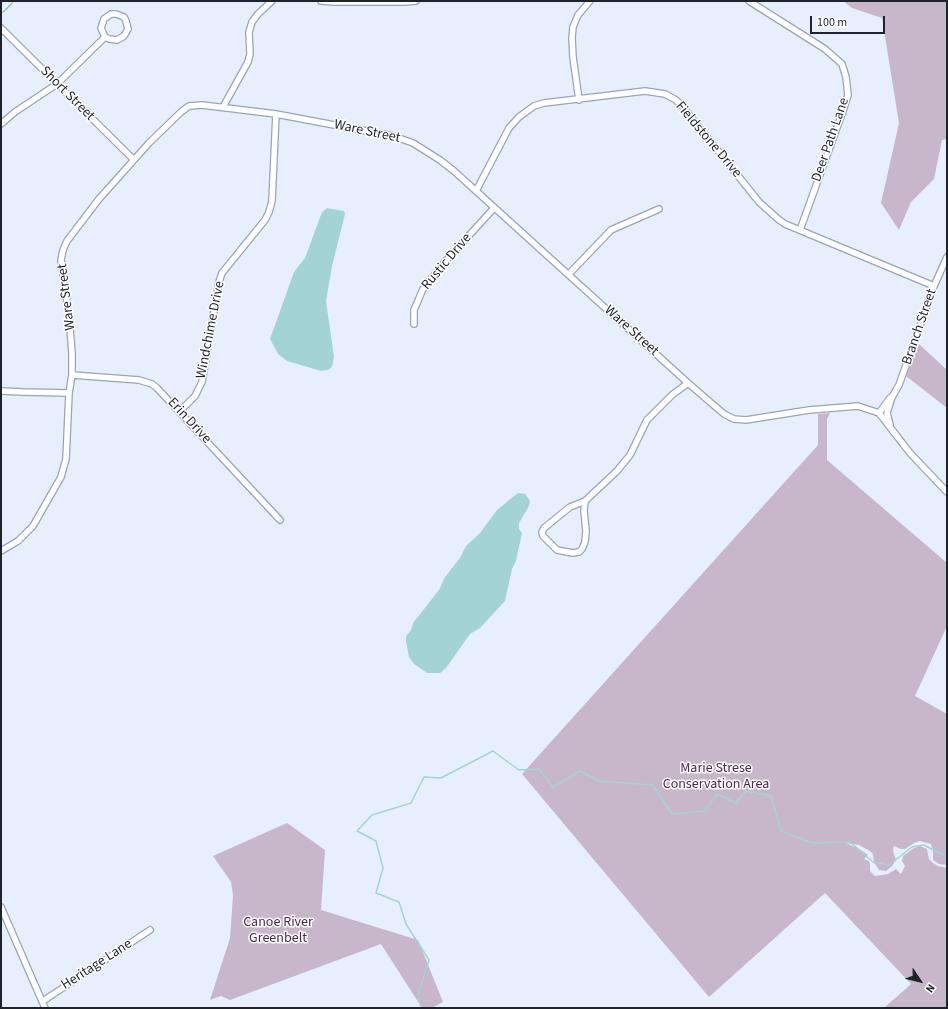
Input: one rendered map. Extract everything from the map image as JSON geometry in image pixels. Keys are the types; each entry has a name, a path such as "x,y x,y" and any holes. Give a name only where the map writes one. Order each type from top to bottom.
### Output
{"street":[{"path":"1,8 8,1"},
{"path":"223,107 248,62 250,54 249,32 252,22 272,1"},
{"path":"321,1 416,1"},
{"path":"579,100 573,57 573,27 578,15 590,1"},
{"name":"Deer Path Lane","path":"749,1 825,49 842,64 846,77 848,95 843,112 800,230"},
{"path":"116,14 124,17 128,25 127,33 124,36 117,40 109,39 105,36 102,33 102,24 107,16 116,14"},
{"name":"Short Street","path":"1,28 133,160"},
{"path":"1,124 15,112 57,84 105,36"},
{"name":"Fieldstone Drive","path":"476,191 509,128 534,106 544,103 645,91 664,94 671,97 683,108 759,202 785,224 934,286"},
{"name":"Ware Street","path":"1,551 18,541 33,526 61,477 66,459 72,375 71,337 62,267 63,250 67,241 76,228 133,160 169,122 190,106 202,104 276,114 393,136 413,143 440,160 476,191 547,257 569,274 688,383 724,414 734,419 746,420 837,407 858,406 879,413"},
{"name":"Windchime Drive","path":"180,411 195,396 202,382 218,282 222,273 265,220 269,212 272,201 276,114"},
{"name":"Rustic Drive","path":"414,324 414,310 423,289 443,264 494,208"},
{"path":"569,274 611,230 660,209"},
{"name":"Branch Street","path":"879,413 892,396 900,381 934,286 947,257"},
{"name":"Erin Drive","path":"72,375 139,380 158,388 280,520"},
{"path":"585,501 584,512 586,531 585,542 582,549 573,553 557,550 543,536 542,532 544,528 570,507 585,501 617,470 630,454 648,420 672,395 688,383"},
{"path":"1,390 70,393"},
{"name":"Branch Street","path":"890,427 887,413 892,396"},
{"path":"879,413 910,453 947,492"},
{"path":"1,907 46,1008"},
{"name":"Heritage Lane","path":"43,1001 150,930"}],"green space":[{"path":"843,1 947,1 947,139 942,140 934,179 911,202 899,230 881,203 899,123 882,18 852,8"},
{"path":"919,344 947,370 947,408 906,376"},
{"name":"Marie Strese Conservation Area","path":"830,413 827,419 827,460 947,563 947,626 915,696 947,714 947,865 939,864 933,860 933,850 931,844 920,841 905,849 894,846 893,850 896,860 886,871 879,870 874,862 873,854 870,851 859,845 846,843 868,855 864,859 869,861 870,871 875,876 888,874 896,869 901,874 905,866 902,861 903,856 914,848 920,846 927,849 929,859 933,863 947,868 947,1008 884,1008 911,984 825,893 709,997 522,774 818,445 818,414"},
{"name":"Canoe River Greenbelt","path":"287,823 325,850 321,910 418,940 443,1002 432,1008 422,1008 381,944 230,1000 221,996 210,1000 230,938 233,895 231,882 213,856"}],"shaded area":[{"path":"327,208 344,211 345,214 332,266 326,301 334,357 332,367 328,370 321,371 287,361 278,354 270,339 294,272 305,258 322,212"},
{"path":"518,493 525,494 530,502 519,523 519,529 522,533 505,601 480,628 470,634 446,668 440,673 427,673 414,664 409,657 406,636 411,630 413,623 439,590 445,577 460,558 466,546 480,533 497,510"}],"waterway":[{"path":"421,1008 418,995 429,960 406,924 399,902 376,893 383,868 376,841 357,831 372,815 411,803 424,777 441,778 493,751 519,770 539,769 553,787 580,771 599,781 653,785 672,814 705,811 717,794 736,803 746,791 771,796 781,831 813,843 850,842 873,862 889,865 912,847 924,845 947,857"}]}
